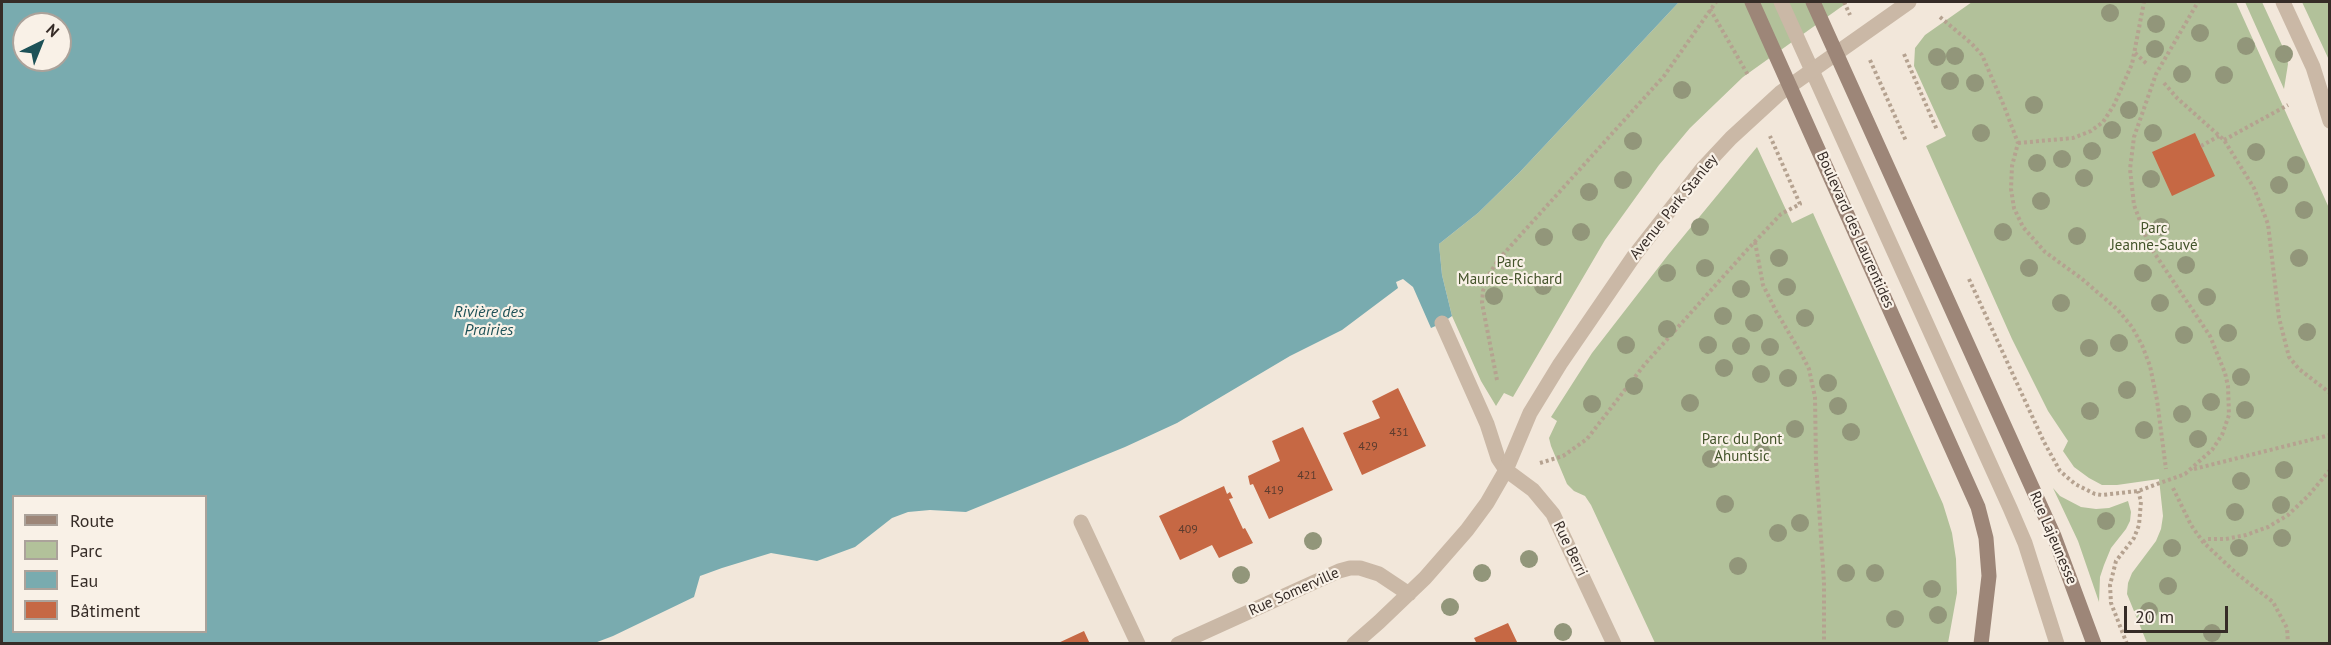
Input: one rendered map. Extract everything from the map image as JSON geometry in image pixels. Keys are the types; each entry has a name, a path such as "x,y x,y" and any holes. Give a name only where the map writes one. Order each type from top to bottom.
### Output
{"main road":[{"name":"Boulevard des Laurentides","path":"1752,2 1978,507 1988,548 1988,587 1981,644"},
{"name":"Rue Lajeunesse","path":"1813,2 2054,536 2094,644"}],"street":[{"name":"Boulevard des Laurentides","path":"1781,2 1983,447"},
{"name":"Avenue Park Stanley","path":"1506,470 1530,413 1560,364 1640,248 1702,169 1731,138 1780,93 1909,2"},
{"path":"2283,2 2313,68 2330,121"},
{"path":"1354,644 1409,594 1467,530 1497,489 1506,470 1498,458 1487,424 1442,323"},
{"name":"Rue Lajeunesse","path":"1983,447 2021,534 2057,644"},
{"name":"Rue Berri","path":"1506,470 1533,490 1553,514 1614,644"},
{"path":"1081,522 1138,644"},
{"name":"Rue Somerville","path":"1178,644 1350,568 1360,568 1379,574 1409,594"}],"path":[{"path":"1498,385 1482,303 1487,278 1498,260 1664,76 1716,2"},
{"path":"1844,2 1854,23"},
{"path":"2018,143 2073,138 2091,131 2103,122 2114,105 2135,53 2144,2"},
{"path":"1964,270 2057,466 2074,484 2102,495 2138,491 2172,480 2190,470 2212,450 2224,430 2229,415 2228,386 2223,364 2210,336 2145,236 2134,205 2130,169 2134,137 2156,74 2198,2"},
{"path":"1710,9 1748,75"},
{"path":"1941,17 1982,55 1990,71 2018,143 2012,166 2010,189 2014,208 2023,227 2044,252 2100,293 2132,327 2150,366 2166,470"},
{"path":"2135,53 2148,65"},
{"path":"1904,54 1937,130"},
{"path":"1868,55 1911,152"},
{"path":"2164,83 2177,99 2224,140 2254,188 2268,224 2280,318 2289,357 2299,369 2330,393"},
{"path":"2224,140 2288,105"},
{"path":"1552,461 1575,450 1587,439 1645,364 1772,222 1800,204 1770,135"},
{"path":"2201,146 2219,136"},
{"path":"1755,241 1763,285 1809,369 1815,397 1816,462 1824,582 1824,644"},
{"path":"2190,470 2330,435"},
{"path":"2203,542 2207,539 2226,539 2246,535 2268,527 2295,508 2330,470"},
{"path":"2173,488 2191,525 2203,542 2236,573 2273,602 2287,628 2288,644"},
{"path":"2127,644 2111,603 2110,585 2116,561 2134,538 2139,525 2141,501 2138,491"}],"green space":[{"name":"Parc Maurice-Richard","path":"1679,2 1848,2 1743,77 1690,128 1659,165 1605,240 1513,397 1504,393 1496,406 1481,381 1452,316 1442,275 1439,244 1478,213 1519,173"},
{"name":"Parc Jeanne-Sauvé","path":"1972,2 2236,2 2329,208 2329,643 2147,643 2127,594 2132,573 2156,541 2161,529 2163,516 2159,479 2102,485 2074,467 2063,451 2068,441 2048,411 2012,339 1926,146 1946,136 1914,66 1915,48 1925,35"},
{"path":"2245,2 2262,2 2286,54 2288,64 2284,89"},
{"path":"2302,2 2329,2 2329,60 2323,47"},
{"name":"Parc du Pont Ahuntsic","path":"1757,147 1792,223 1813,213 1943,504 1952,533 1956,559 1957,593 1948,643 1655,643 1591,505 1585,496 1574,491 1567,484 1551,446 1549,438 1557,421 1551,417 1592,353 1668,255"},
{"path":"2053,488 2060,496 2081,507 2109,508 2128,501 2131,512 2130,521 2111,548 2104,565 2100,577 2099,602 2078,541"}],"water":[{"name":"Rivière des Prairies","path":"2,2 1679,2 1519,173 1478,213 1439,244 1442,275 1452,316 1442,323 1431,328 1413,287 1403,279 1396,282 1398,288 1342,330 1290,356 1177,423 1125,447 966,512 930,510 908,512 892,518 855,547 817,561 771,553 700,576 694,597 592,644 2,643"}],"building":[{"path":"2195,133 2215,176 2172,196 2152,152"},
{"path":"1398,388 1426,446 1362,475 1343,433 1380,418 1372,401"},
{"path":"1303,427 1333,490 1269,519 1253,484 1250,485 1248,476 1280,461 1272,441"},
{"path":"1224,486 1227,494 1230,492 1233,498 1229,499 1243,529 1245,528 1253,543 1219,558 1212,545 1180,560 1159,516"},
{"path":"1508,623 1518,644 1477,644 1474,638"},
{"path":"1084,631 1090,644 1056,644"}]}
